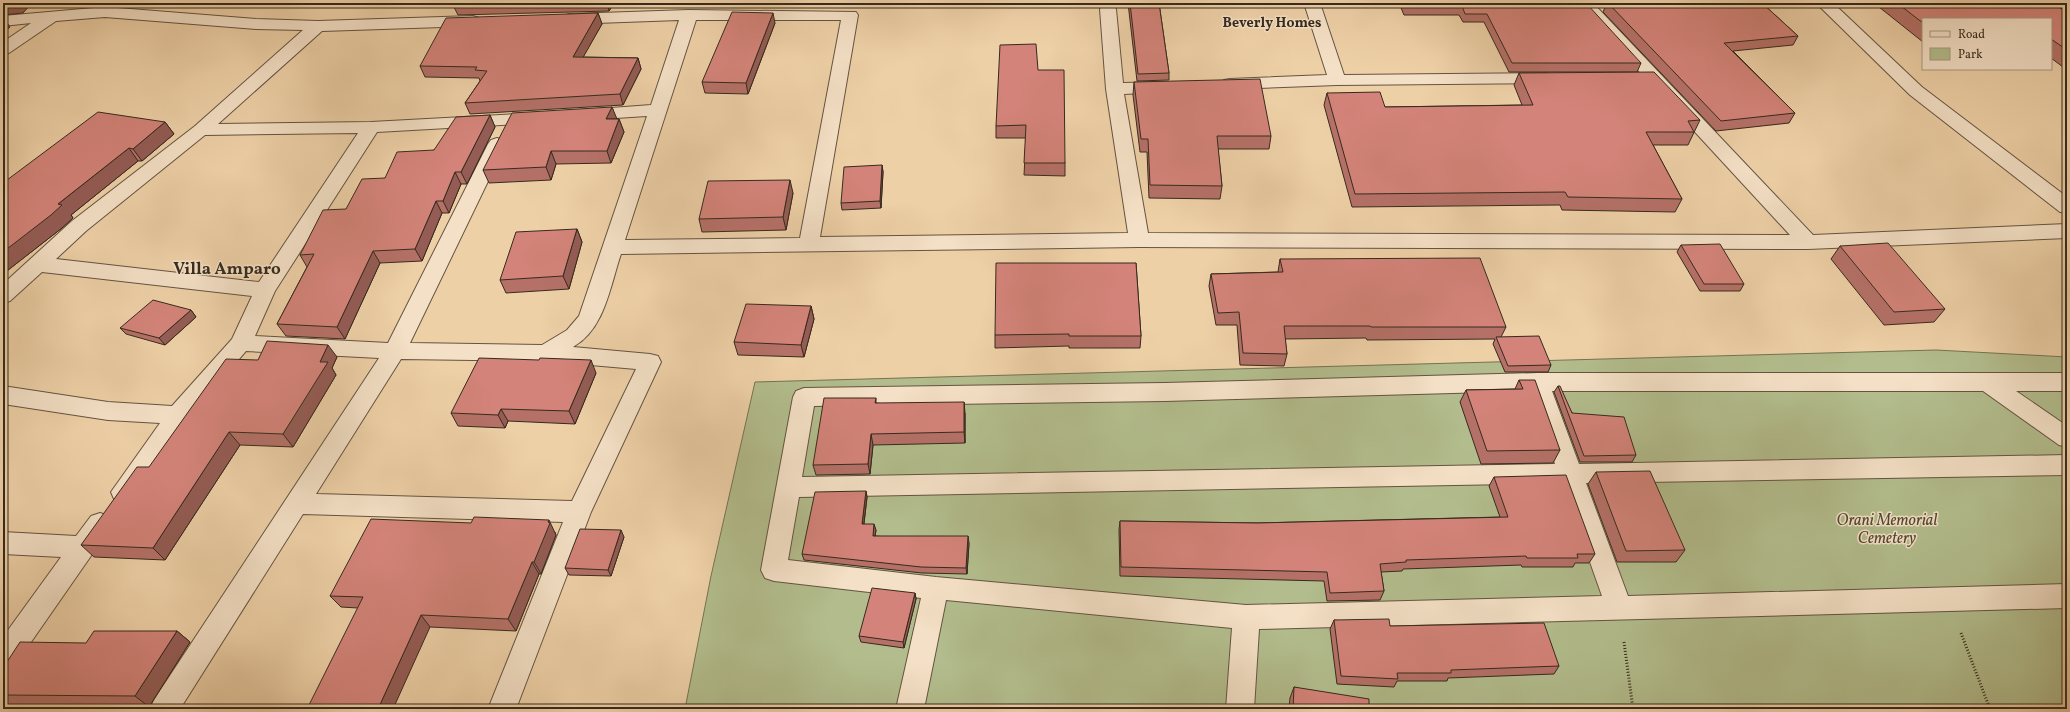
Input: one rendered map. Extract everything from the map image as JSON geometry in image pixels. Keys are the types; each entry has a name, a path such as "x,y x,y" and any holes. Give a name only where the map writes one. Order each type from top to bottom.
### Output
{"street":[{"path":"105,12 120,3"},
{"path":"1312,3 1337,80"},
{"path":"1584,3 1808,242"},
{"path":"1824,3 1916,91 2067,207"},
{"path":"1108,9 1115,89 1139,240"},
{"path":"3,21 54,15 105,12 256,24 318,26 492,21"},
{"path":"3,49 54,15"},
{"path":"555,19 689,15 850,15 809,244"},
{"path":"545,354 575,336 589,319 689,15"},
{"path":"3,296 79,226 201,130 318,26"},
{"path":"1210,85 1337,80 1560,78"},
{"path":"1632,78 1655,78"},
{"path":"1115,89 1179,86"},
{"path":"201,130 371,127 658,110"},
{"path":"164,709 395,350 509,120"},
{"path":"3,659 178,415 241,343 265,290 371,127"},
{"path":"612,247 1139,240 1808,242 2067,231"},
{"path":"37,264 265,290"},
{"path":"241,343 395,350 545,354 650,362 579,512 502,709"},
{"path":"2067,382 1538,382 1165,392 804,397 774,570 936,588 1246,617 2067,596"},
{"path":"1538,382 1619,608"},
{"path":"1987,382 2067,438"},
{"path":"3,395 108,411 178,415"},
{"path":"789,487 2067,465"},
{"path":"296,504 579,512"},
{"path":"3,543 83,548"},
{"path":"910,709 936,588"},
{"path":"1240,709 1246,617"}],"path":[{"path":"1948,599 1990,709"},
{"path":"1619,608 1633,709"}],"green space":[{"name":"Orani Memorial Cemetery","path":"1936,350 2067,357 2067,709 685,709 711,576 755,382"}],"building":[{"path":"456,3 574,3 454,7"},
{"path":"1130,3 1159,3 1169,73 1138,74"},
{"path":"1405,3 1512,3 1513,5 1586,3 1641,63 1512,63 1487,14 1465,14 1462,6 1406,6"},
{"path":"1608,3 1762,3 1798,36 1724,43 1795,113 1721,121"},
{"path":"1897,3 2053,3 2067,13 2067,50 2052,40 2052,18 1922,18 1922,22"},
{"path":"732,12 773,13 746,83 702,82"},
{"path":"598,13 573,57 638,58 620,94 465,103 487,71 475,70 477,67 420,66 446,18"},
{"path":"1036,44 1038,70 1064,70 1065,163 1024,163 1026,125 996,126 1000,45"},
{"path":"1654,72 1700,120 1688,121 1694,132 1646,132 1682,199 1568,197 1565,192 1355,194 1327,93 1380,92 1385,107 1533,105 1519,73"},
{"path":"1260,79 1271,136 1217,136 1222,186 1150,185 1148,139 1141,139 1134,82"},
{"path":"612,107 606,119 619,119 607,151 551,151 546,167 483,170 512,113"},
{"path":"98,112 165,122 133,149 129,148 58,204 62,205 3,252 3,183"},
{"path":"490,115 461,172 455,172 443,201 436,201 415,249 373,251 337,327 277,324 314,254 300,255 323,210 346,209 362,179 385,178 397,152 434,150 456,117"},
{"path":"882,165 880,201 841,203 844,167"},
{"path":"790,180 783,217 699,219 708,181"},
{"path":"577,229 563,276 500,280 516,232"},
{"path":"1888,243 1945,309 1894,312 1840,246"},
{"path":"1720,244 1744,284 1704,284 1681,245"},
{"path":"1480,258 1506,327 1284,326 1287,354 1243,353 1239,312 1218,313 1211,274 1283,272 1280,259"},
{"path":"996,263 1136,263 1141,336 1069,336 1069,334 995,335"},
{"path":"153,300 191,310 159,338 120,328"},
{"path":"746,304 811,306 801,345 734,342"},
{"path":"1539,336 1551,365 1508,366 1496,337"},
{"path":"267,341 328,345 320,362 328,362 283,434 229,432 153,548 81,545 137,467 149,467 226,359 258,360"},
{"path":"479,358 591,360 569,411 501,409 498,415 451,413"},
{"path":"1519,380 1535,380 1560,450 1487,451 1466,390 1523,389"},
{"path":"1558,386 1560,386 1572,413 1624,417 1636,455 1584,456"},
{"path":"824,398 876,398 875,403 964,402 964,432 871,434 868,464 813,465"},
{"path":"1650,471 1685,550 1626,551 1596,472"},
{"path":"1566,475 1595,554 1577,554 1578,558 1527,558 1526,556 1406,560 1406,562 1380,564 1384,591 1330,593 1327,572 1121,567 1120,521 1257,523 1508,517 1494,477"},
{"path":"866,491 862,524 874,524 873,536 968,536 966,568 921,567 802,554 815,492"},
{"path":"474,517 549,520 548,522 550,523 508,619 421,615 378,709 307,709 363,597 330,596 371,519 471,523"},
{"path":"580,529 621,530 608,570 565,568"},
{"path":"872,588 915,593 903,642 859,636"},
{"path":"1389,619 1390,626 1544,623 1559,666 1451,670 1451,673 1397,673 1398,679 1341,676 1334,620"},
{"path":"94,631 177,631 135,696 3,695 3,668 20,642 86,643"},
{"path":"1294,687 1369,699 1369,709 1293,709"}],"district":[{"name":"Beverly Homes","path":"1272,23"},
{"name":"Villa Amparo","path":"227,269"}]}
